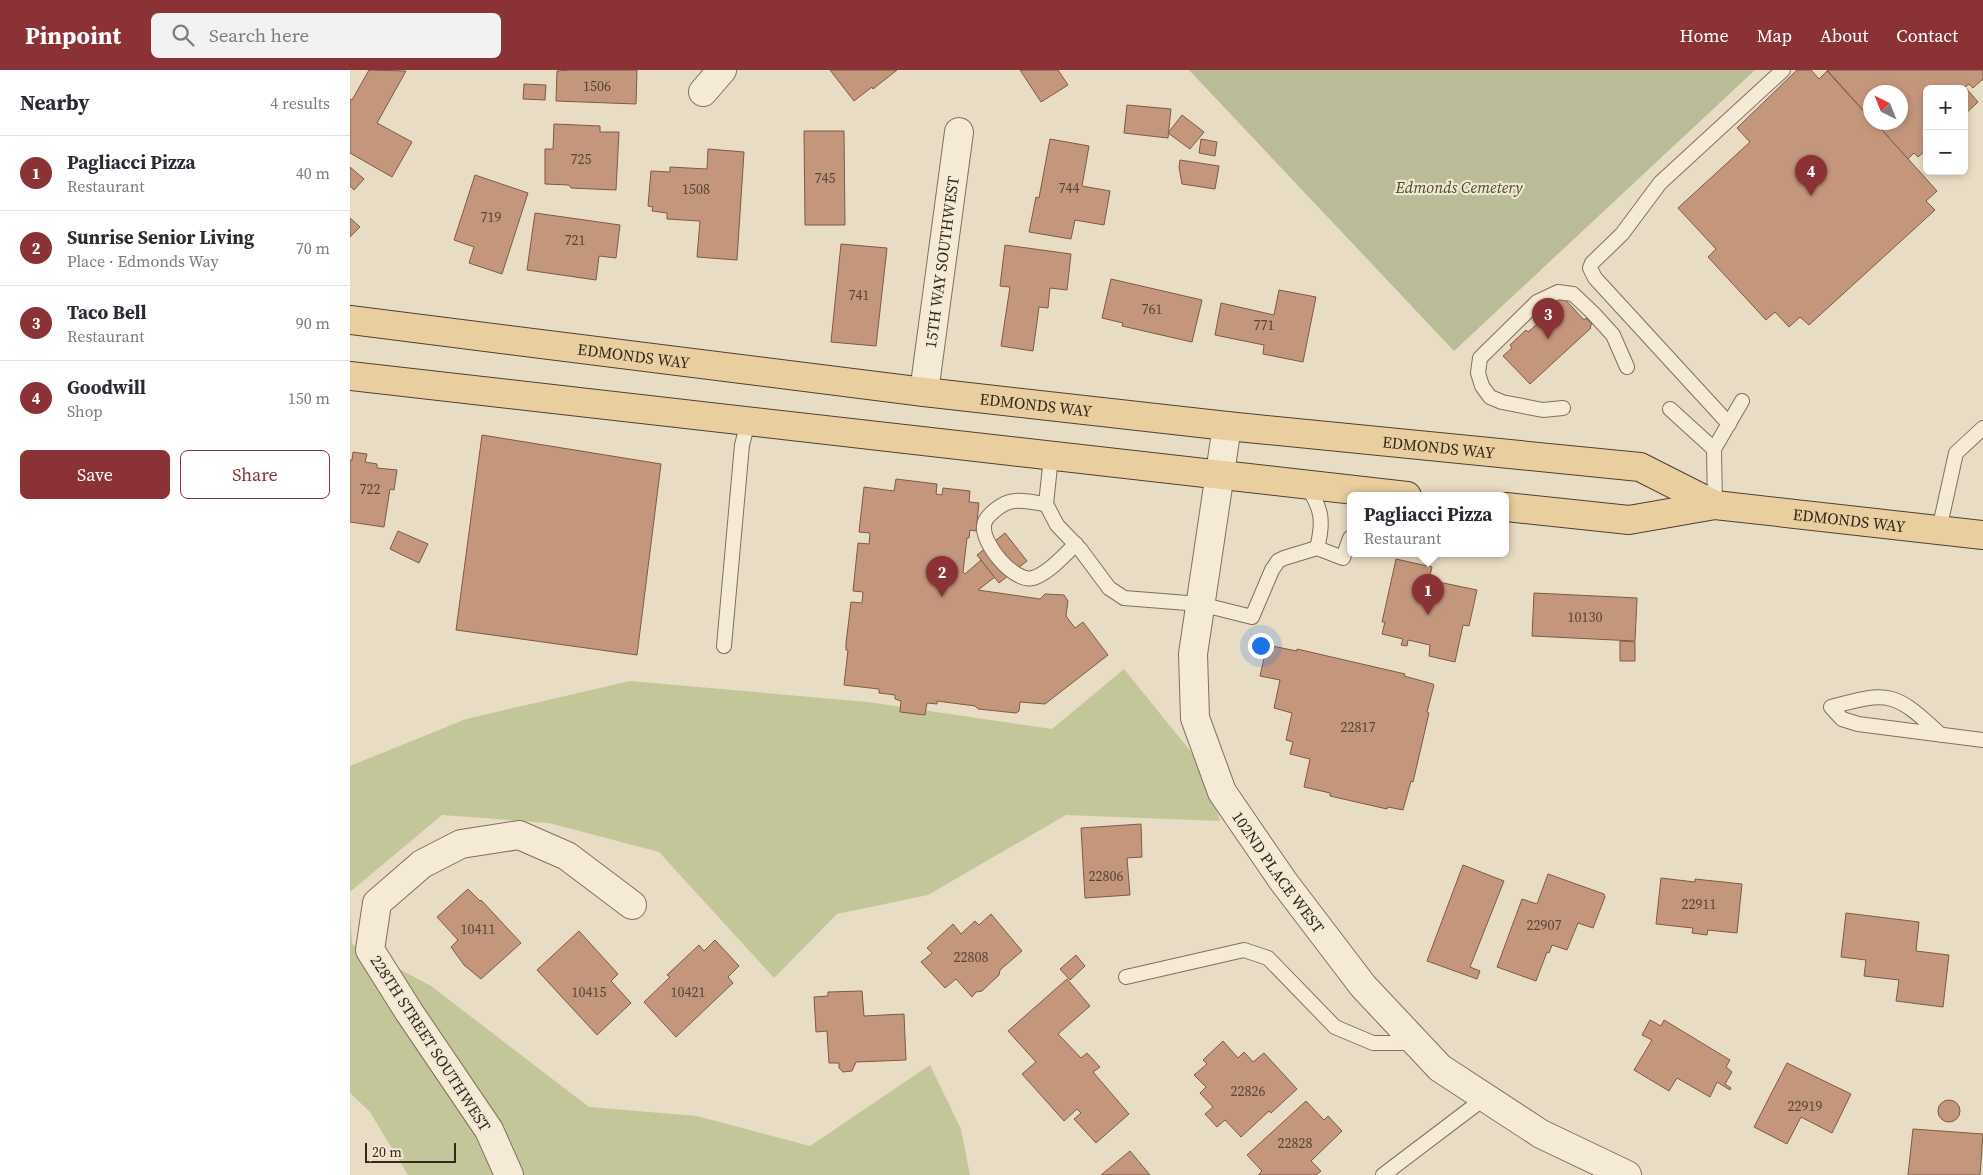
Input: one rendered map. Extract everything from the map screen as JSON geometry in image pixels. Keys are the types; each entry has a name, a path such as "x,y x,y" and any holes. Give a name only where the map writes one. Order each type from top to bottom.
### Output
{"main road":[{"name":"EDMONDS WAY","path":"350,320 924,392 1227,426 1640,467 1715,505"},
{"path":"350,376 1356,492"},
{"name":"EDMONDS WAY","path":"1509,507 1629,520 1715,505 1983,535"}],"street":[{"path":"703,92 722,70"},
{"name":"15TH WAY SOUTHWEST","path":"924,392 959,132"},
{"name":"102ND PLACE WEST","path":"1227,426 1193,654 1195,718 1222,792 1283,882 1358,978 1440,1068 1542,1134 1627,1175"},
{"name":"228TH STREET SOUTHWEST","path":"510,1175 489,1130 409,1012 370,950 377,904 422,864 461,844 519,835 567,856 632,905"}],"lane":[{"path":"1729,424 1591,272 1592,263 1622,234 1660,183 1783,70"},
{"path":"1563,408 1543,410 1502,402 1490,397 1482,386 1478,373 1480,358 1537,302 1558,292 1573,294 1613,335 1627,367"},
{"path":"1715,505 1714,448 1742,401"},
{"path":"1670,409 1714,448"},
{"path":"724,646 742,445 748,422"},
{"path":"1939,530 1956,453 1983,428"},
{"path":"1051,457 1046,504 1057,525 1076,544 1109,588 1124,598 1200,604 1252,617 1272,570 1278,561 1290,554 1317,548 1343,558 1347,547"},
{"path":"1306,485 1321,511 1322,520 1317,548"},
{"path":"1046,504 1014,501 999,507 988,516 983,526 985,536 991,548 1006,566 1020,577 1032,578 1050,568 1076,544"},
{"path":"1941,735 1914,709 1900,701 1886,697 1864,697 1831,707 1842,719 1858,724 1941,735 1983,740"},
{"path":"1126,977 1244,950 1268,958 1335,1027 1374,1043 1418,1043"},
{"path":"1383,1175 1486,1097"}],"green space":[{"name":"Edmonds Cemetery","path":"1189,70 1755,70 1454,351"},
{"path":"1124,669 1204,768 1220,821 1066,815 928,895 837,914 774,978 659,852 549,823 442,815 350,892 350,766 466,719 630,681 868,702 1052,729"},
{"path":"350,913 352,944 431,986 589,1107 697,1116 810,1146 930,1065 961,1129 970,1175 408,1175 370,1112 350,1093"}],"building":[{"path":"369,70 406,71 377,123 412,142 392,177 350,153 350,99 352,100"},
{"path":"637,70 636,104 556,101 557,71"},
{"path":"830,70 897,70 854,101"},
{"path":"1020,70 1058,70 1068,85 1041,102"},
{"path":"1797,70 1811,70 1819,79 1827,71 1863,110 1863,130 1882,130 1937,191 1926,201 1935,210 1809,325 1800,317 1789,327 1775,312 1766,320 1708,257 1716,249 1678,208 1750,142 1737,128"},
{"path":"1827,70 1983,70 1983,79 1973,88 1969,84 1923,85 1923,153 1918,157 1914,153 1908,159 1882,130 1908,130 1908,85 1863,85 1863,110"},
{"path":"524,84 546,85 545,100 523,99"},
{"path":"1968,90 1978,102 1968,111"},
{"path":"1127,105 1171,109 1168,138 1124,133"},
{"path":"1182,115 1204,132 1190,149 1168,133"},
{"path":"554,124 600,126 600,132 619,132 616,190 571,188 569,185 545,184 545,149 553,149"},
{"path":"804,131 844,131 845,225 805,225"},
{"path":"1050,139 1089,146 1082,186 1110,191 1104,225 1075,220 1071,239 1029,232 1036,197 1039,198"},
{"path":"1201,139 1217,142 1215,156 1199,153"},
{"path":"708,149 744,152 737,260 697,257 700,221 667,219 667,213 652,211 653,207 648,206 651,171 670,172 670,167 707,169"},
{"path":"1180,160 1219,166 1215,189 1182,184 1179,167"},
{"path":"350,167 364,179 354,190 350,186"},
{"path":"475,175 528,193 502,274 469,263 474,247 454,240"},
{"path":"535,213 620,225 616,258 599,256 596,280 527,270"},
{"path":"350,218 360,227 350,237"},
{"path":"841,244 887,248 876,346 831,342"},
{"path":"1005,245 1071,254 1067,290 1050,288 1048,308 1039,307 1033,351 1001,346 1010,287 1000,286"},
{"path":"1111,279 1202,300 1192,342 1122,326 1123,323 1102,318"},
{"path":"1279,290 1316,297 1303,362 1263,354 1264,345 1215,335 1221,303 1274,315"},
{"path":"1562,296 1584,320 1586,318 1592,324 1591,328 1530,384 1503,356 1512,348 1510,345 1526,330 1528,332 1543,319 1540,316"},
{"path":"482,435 661,464 637,655 456,630"},
{"path":"353,452 367,454 365,462 377,464 377,468 397,470 394,490 390,489 384,527 350,522 350,460 352,460"},
{"path":"896,479 937,484 936,494 942,495 943,488 970,491 969,502 979,503 976,531 970,530 969,538 967,538 963,572 965,574 981,560 995,577 978,590 1040,599 1045,594 1064,595 1068,601 1066,616 1075,628 1083,622 1108,655 1045,704 1020,702 1019,711 1016,713 978,709 975,706 937,701 937,704 927,703 925,715 900,712 901,701 895,699 895,695 879,693 879,689 844,685 848,650 846,650 846,643 851,602 862,603 863,592 853,591 858,543 869,544 870,533 859,532 864,487 894,491"},
{"path":"398,531 428,544 419,563 390,549"},
{"path":"1005,533 1027,561 999,583 977,555"},
{"path":"1396,559 1432,567 1429,580 1477,590 1469,626 1463,625 1455,662 1429,656 1430,645 1408,640 1407,646 1401,645 1403,639 1382,634 1385,622 1382,622"},
{"path":"1534,593 1637,598 1635,641 1532,636"},
{"path":"1620,641 1635,642 1635,661 1620,661"},
{"path":"1267,645 1297,651 1297,649 1405,674 1404,676 1434,685 1413,782 1411,781 1403,810 1388,807 1387,809 1330,796 1330,793 1304,787 1310,759 1290,754 1293,742 1286,740 1292,713 1274,708 1280,680 1260,676"},
{"path":"1141,824 1142,857 1127,858 1130,895 1085,898 1081,828"},
{"path":"1463,865 1504,881 1470,967 1480,971 1477,979 1427,961"},
{"path":"1548,874 1604,894 1605,897 1593,928 1578,923 1567,950 1552,945 1549,953 1547,952 1536,981 1497,967 1522,899 1537,904"},
{"path":"1661,878 1695,882 1695,879 1742,884 1737,933 1708,930 1707,935 1692,933 1693,928 1656,924"},
{"path":"468,889 481,900 521,943 481,979 464,965 451,947 458,940 437,917"},
{"path":"1846,913 1919,922 1916,951 1949,955 1943,1007 1896,1001 1899,980 1864,976 1866,960 1841,957"},
{"path":"991,914 1022,951 1000,970 999,975 982,991 976,992 972,997 956,979 945,988 921,962 932,953 927,948 953,924 961,934 975,921 979,925"},
{"path":"579,931 618,974 611,981 631,1003 597,1035 537,970"},
{"path":"715,940 739,966 728,977 733,983 676,1037 644,1002 670,977 667,975 699,945 704,951"},
{"path":"1076,955 1085,966 1070,980 1060,969"},
{"path":"1067,979 1090,1006 1058,1034 1081,1058 1087,1053 1100,1067 1093,1072 1129,1114 1096,1143 1074,1119 1081,1113 1077,1109 1064,1121 1022,1074 1036,1062 1008,1031"},
{"path":"862,991 864,1016 904,1014 906,1060 856,1062 852,1071 843,1072 839,1068 839,1063 829,1063 827,1031 816,1032 814,997 828,996 828,992"},
{"path":"1650,1020 1661,1026 1664,1020 1730,1060 1726,1067 1732,1072 1725,1084 1731,1088 1730,1090 1717,1082 1710,1097 1677,1078 1669,1091 1634,1070 1652,1040 1642,1035"},
{"path":"1223,1041 1238,1058 1244,1052 1253,1062 1264,1053 1297,1089 1271,1113 1269,1111 1241,1137 1225,1120 1217,1127 1205,1114 1213,1107 1200,1093 1206,1087 1194,1075 1207,1064 1203,1060"},
{"path":"1787,1063 1851,1094 1832,1133 1801,1117 1787,1144 1754,1127"},
{"path":"1945,1100 1953,1100 1960,1107 1960,1115 1953,1122 1945,1122 1938,1115 1938,1107"},
{"path":"1306,1101 1324,1120 1328,1116 1342,1131 1311,1161 1321,1171 1316,1175 1258,1175 1262,1171 1247,1155"},
{"path":"1913,1129 1983,1134 1980,1175 1908,1175"},
{"path":"1130,1151 1150,1175 1101,1175"}],"place":[{"name":"Goodwill","path":"1811,196"},
{"name":"Taco Bell","path":"1548,339"},
{"name":"Sunrise Senior Living","path":"942,597"},
{"name":"Pagliacci Pizza","path":"1428,615"}]}
